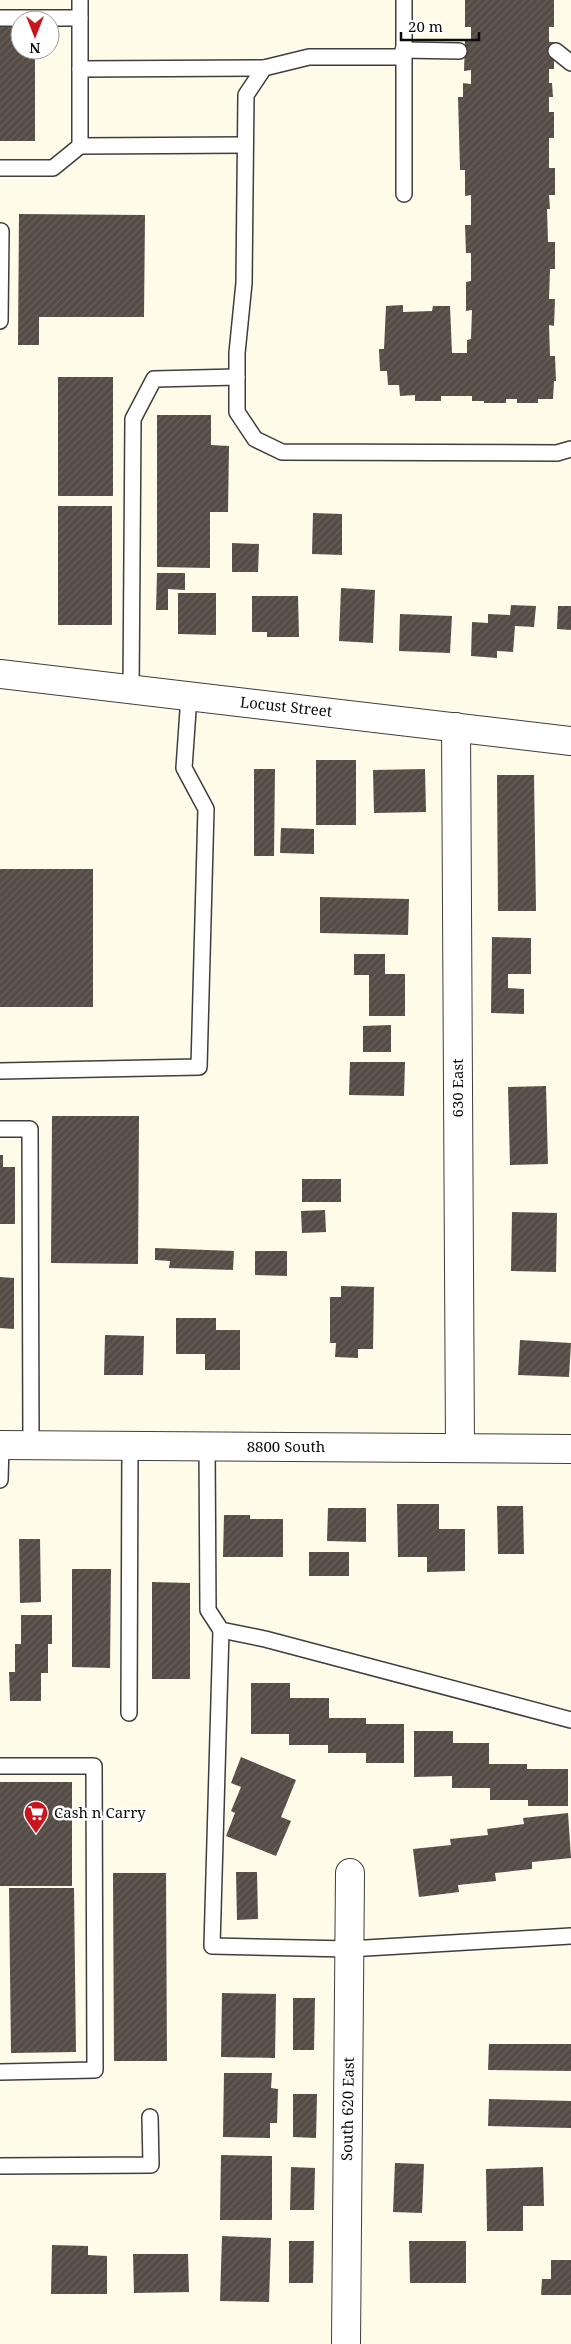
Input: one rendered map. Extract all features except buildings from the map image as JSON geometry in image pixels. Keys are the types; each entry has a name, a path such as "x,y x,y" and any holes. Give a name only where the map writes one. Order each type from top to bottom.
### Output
{"street":[{"name":"Locust Street","path":"0,674 571,741"},
{"name":"630 East","path":"456,727 460,1448"},
{"name":"8800 South","path":"1,1445 571,1449"},
{"name":"South 620 East","path":"346,2344 350,1873"}],"lane":[{"path":"80,0 80,146"},
{"path":"404,0 404,194"},
{"path":"0,18 80,18"},
{"path":"80,69 264,68 309,57 459,51"},
{"path":"556,51 571,63"},
{"path":"264,68 246,96 244,283 237,353 238,412 255,439 282,452 557,453 571,450"},
{"path":"0,168 53,168 80,146 245,145"},
{"path":"0,321 1,231"},
{"path":"131,690 133,419 154,379 237,377"},
{"path":"0,1071 199,1067 206,810 184,768 189,696"},
{"path":"0,1129 30,1130 32,1445"},
{"path":"0,1480 1,1445"},
{"path":"129,1713 130,1446"},
{"path":"207,1446 208,1610 221,1630 212,1946 349,1949 571,1936"},
{"path":"221,1630 264,1639 571,1720"},
{"path":"0,1766 94,1766 95,2051 95,2070 0,2072"},
{"path":"0,2166 151,2165 150,2117"}],"place":[{"name":"Cash n Carry","path":"36,1834"}]}
